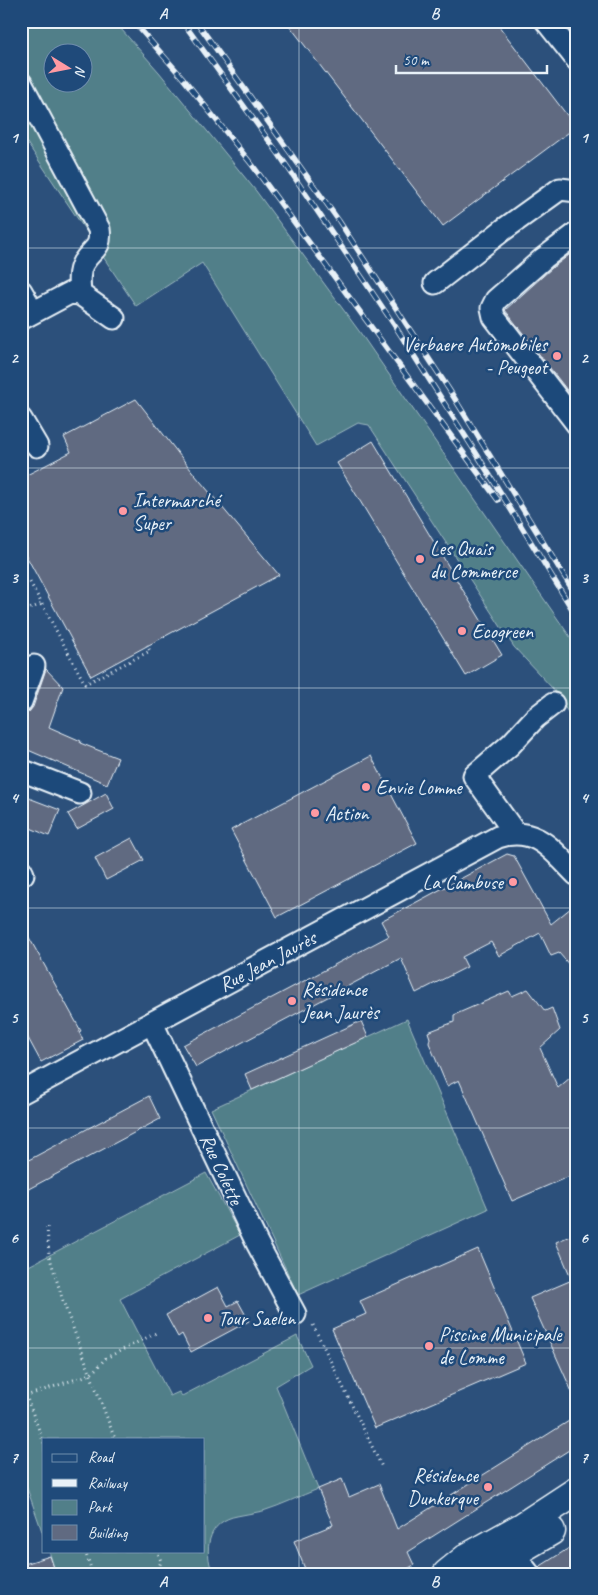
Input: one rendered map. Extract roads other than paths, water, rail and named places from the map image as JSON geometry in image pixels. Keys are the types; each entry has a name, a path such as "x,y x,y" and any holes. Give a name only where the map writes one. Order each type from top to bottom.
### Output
{"main road":[{"path":"514,1555 522,1526 577,1490"},
{"path":"477,1574 514,1555 577,1514"},
{"path":"447,1574 468,1557 514,1555"}],"street":[{"path":"546,21 577,60"},
{"path":"21,83 99,229 101,240 80,270 78,282 80,294"},
{"path":"436,283 502,230 560,189 577,191"},
{"path":"577,233 544,258 496,300 492,308 494,317 577,424"},
{"path":"21,291 27,316 70,293 80,294 114,318"},
{"path":"21,419 37,446"},
{"path":"21,702 34,666"},
{"path":"553,704 535,718 511,744 474,776 515,833 533,836 542,841 577,875"},
{"path":"21,770 80,793"},
{"name":"Rue Jean Jaurès","path":"21,1093 498,837 515,833"},
{"name":"Rue Colette","path":"152,1023 257,1243 294,1314"}],"railway":[{"path":"133,21 182,77 253,166 498,500"},
{"path":"182,21 278,153 395,326 577,617"},
{"path":"196,21 339,221 450,391 577,597"}],"place":[{"name":"Verbaere Automobiles - Peugeot","path":"557,356"},
{"name":"Intermarché Super","path":"123,511"},
{"name":"Les Quais du Commerce","path":"420,559"},
{"name":"Ecogreen","path":"462,631"},
{"name":"Envie Lomme","path":"366,787"},
{"name":"Action","path":"315,813"},
{"name":"La Cambuse","path":"513,882"},
{"name":"Résidence Jean Jaurès","path":"292,1001"},
{"name":"Tour Saelen","path":"208,1318"},
{"name":"Piscine Municipale de Lomme","path":"429,1346"},
{"name":"Résidence Dunkerque","path":"488,1487"}]}
